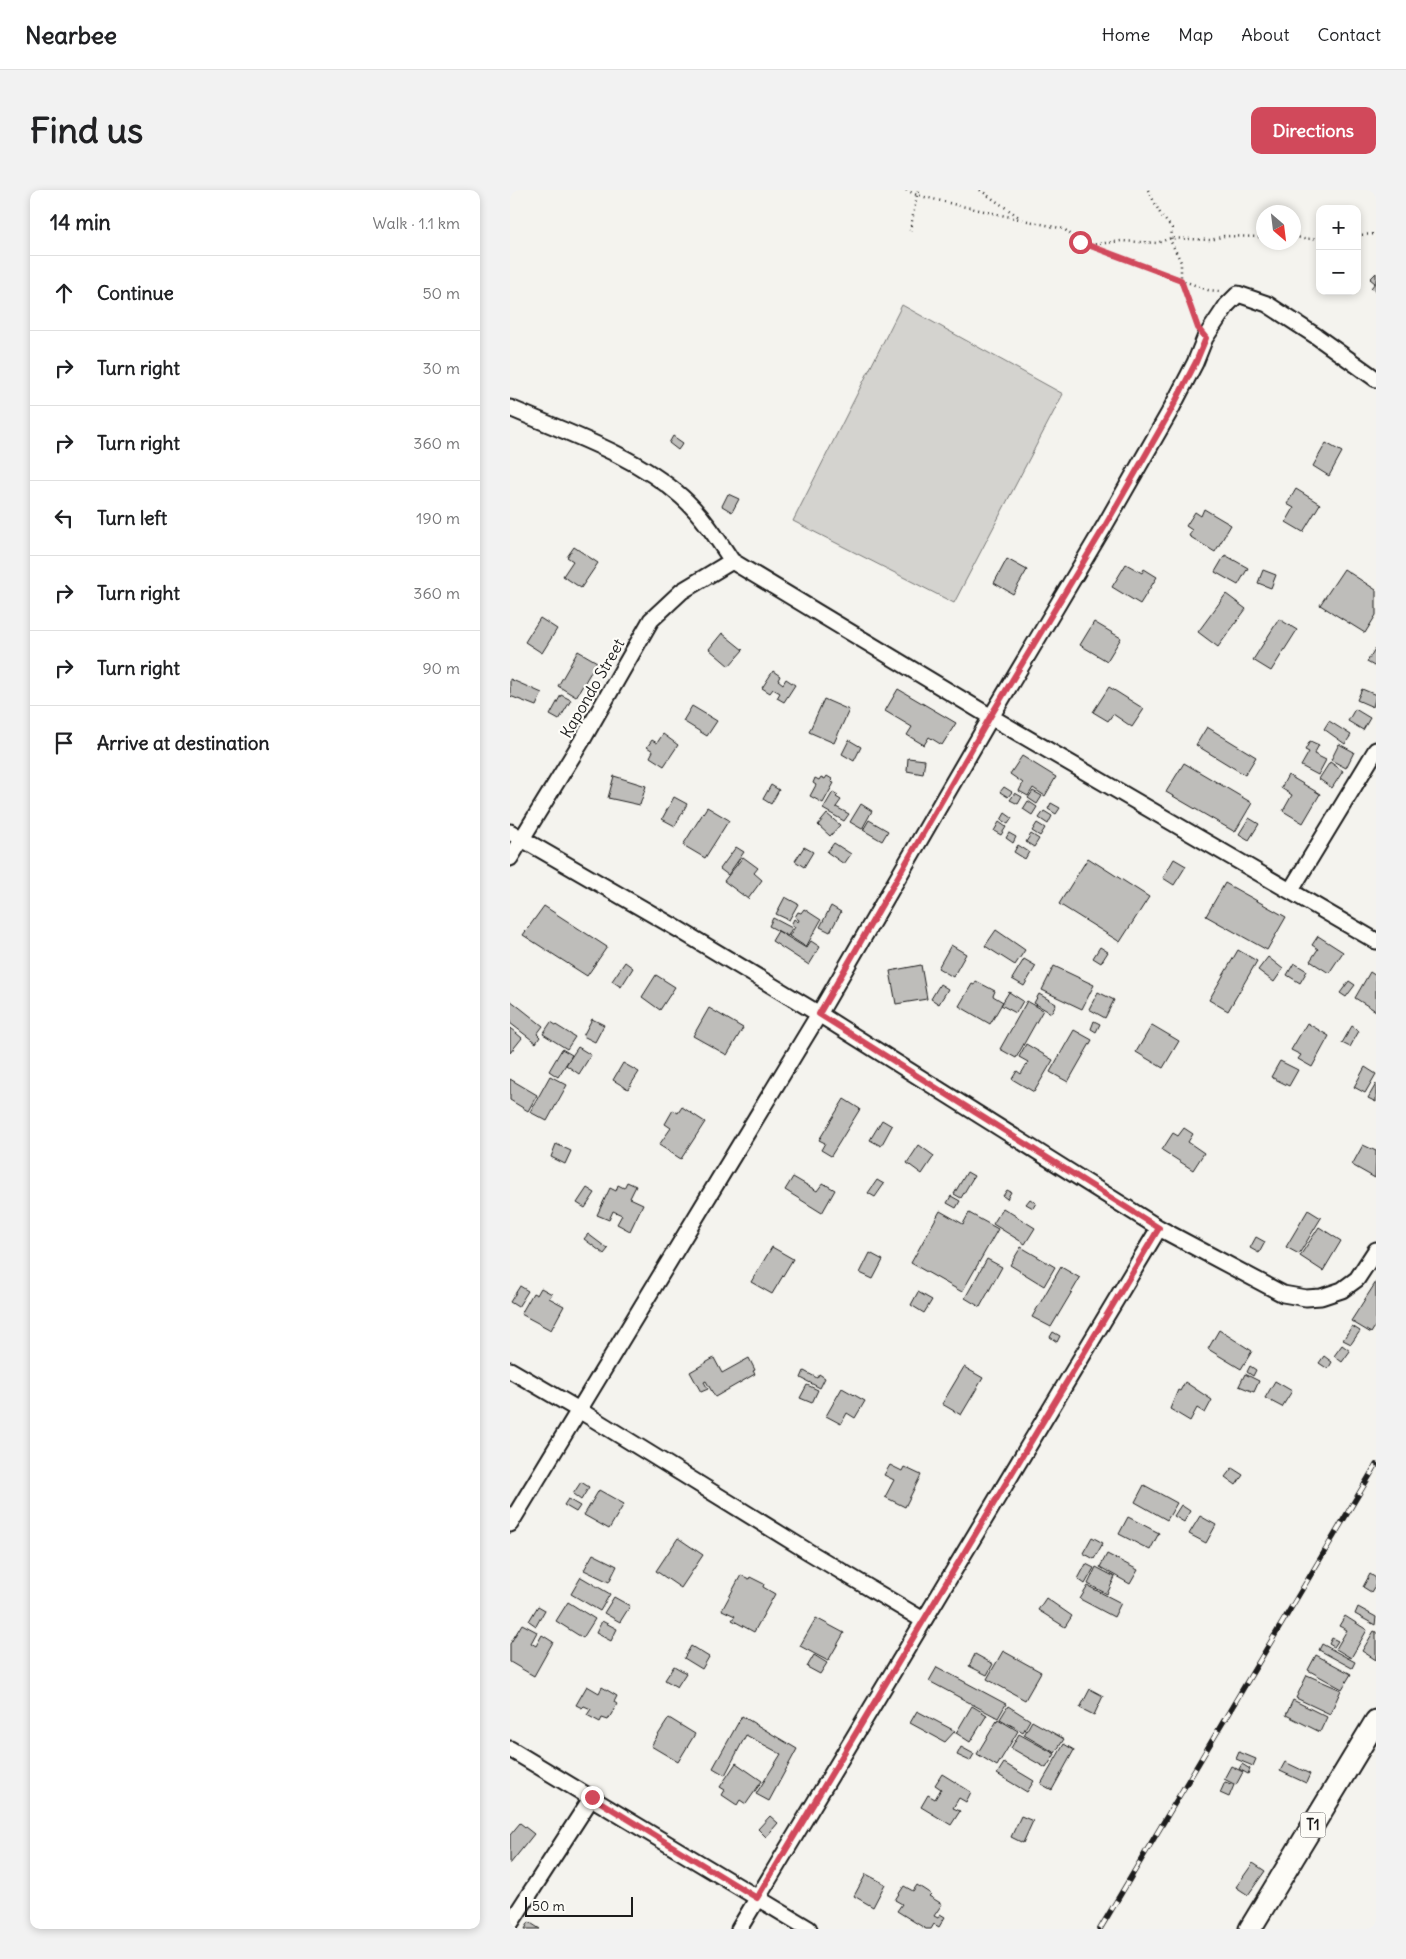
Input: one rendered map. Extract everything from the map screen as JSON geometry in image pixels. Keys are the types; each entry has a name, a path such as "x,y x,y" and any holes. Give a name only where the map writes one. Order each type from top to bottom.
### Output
{"highway":[{"name":"T1","path":"1250,1929 1376,1721"}],"street":[{"path":"510,1524 819,1014 990,717 1169,414 1196,362 1206,338 1227,305 1238,294 1267,304 1376,379"},
{"path":"510,408 598,445 660,479 684,499 713,531 732,561 990,717 1292,890 1376,941"},
{"name":"Kapondo Street","path":"510,858 516,836 583,739 651,620 682,591 732,561"},
{"path":"1292,890 1376,750"},
{"path":"516,836 678,929 819,1014 1159,1228 1283,1294 1306,1298 1322,1297 1342,1290 1357,1279 1376,1250"},
{"path":"738,1929 1159,1228"},
{"path":"510,1370 579,1410 923,1620"},
{"path":"510,1749 809,1929"},
{"path":"510,1924 592,1797"}],"path":[{"path":"906,190 917,195 1064,229 1088,246 1208,290 1238,294"},
{"path":"910,231 918,190"},
{"path":"980,190 1019,217"},
{"path":"1148,190 1161,215 1172,228 1171,238 1181,262 1181,280 1198,328 1206,338"},
{"path":"1361,235 1376,234"},
{"path":"1088,246 1121,241 1157,243 1171,238 1211,240 1224,236 1256,237"},
{"path":"1301,237 1316,238"}],"shaded area":[{"path":"902,305 1063,394 954,603 793,521"}],"building":[{"path":"1376,273 1376,293 1371,288 1375,283 1370,279"},
{"path":"673,436 683,443 678,450 669,443"},
{"path":"1326,443 1342,452 1329,476 1313,466"},
{"path":"1296,489 1320,504 1303,532 1286,522 1294,508 1287,504"},
{"path":"728,494 739,499 732,512 722,506"},
{"path":"1204,509 1231,525 1215,552 1189,536 1192,530 1186,526 1195,512 1201,516"},
{"path":"574,547 598,563 581,588 563,576 573,561 567,557"},
{"path":"1225,555 1248,568 1238,585 1215,572"},
{"path":"1007,559 1027,570 1013,594 994,583"},
{"path":"1126,564 1142,573 1144,569 1157,577 1140,604 1112,587"},
{"path":"1344,569 1376,590 1376,615 1365,633 1320,605"},
{"path":"1263,570 1276,575 1271,588 1258,583"},
{"path":"1226,594 1246,609 1218,647 1198,632"},
{"path":"540,618 557,629 542,653 525,642"},
{"path":"1279,619 1297,630 1271,671 1253,660"},
{"path":"1094,622 1121,638 1107,661 1080,645"},
{"path":"722,633 743,650 729,666 709,649"},
{"path":"1376,647 1376,667 1367,662"},
{"path":"578,651 597,662 576,697 558,686"},
{"path":"773,671 780,676 778,680 783,684 786,679 795,685 784,702 777,698 780,693 773,689 770,693 762,688"},
{"path":"510,679 542,693 536,706 510,696"},
{"path":"1109,687 1144,709 1132,727 1113,714 1108,721 1093,712"},
{"path":"898,689 956,723 942,745 929,737 924,745 907,735 912,727 885,711"},
{"path":"1362,689 1376,695 1373,707 1357,700"},
{"path":"561,695 571,700 559,720 550,715"},
{"path":"824,699 849,710 834,743 809,732"},
{"path":"692,706 717,721 707,736 683,721"},
{"path":"1355,709 1370,718 1363,730 1348,721"},
{"path":"1329,721 1351,735 1345,744 1324,729"},
{"path":"1207,727 1256,757 1245,775 1196,745"},
{"path":"663,734 678,745 664,766 650,757 653,751 647,747 652,740 657,743"},
{"path":"849,740 861,747 854,761 842,754"},
{"path":"1310,741 1319,745 1314,754 1326,760 1318,775 1301,766 1309,752 1305,750"},
{"path":"1339,744 1354,752 1346,768 1331,760"},
{"path":"1022,756 1056,777 1045,796 1033,788 1028,796 1019,791 1023,783 1010,774"},
{"path":"908,758 925,760 923,774 907,771"},
{"path":"1330,762 1343,771 1332,788 1319,779"},
{"path":"1184,763 1252,803 1235,832 1166,792"},
{"path":"1288,775 1320,794 1303,823 1283,811 1292,795 1281,788"},
{"path":"614,776 646,786 640,805 608,798"},
{"path":"827,776 834,783 823,803 810,796 816,785 813,783 815,778 819,780 821,777 825,779"},
{"path":"771,785 779,790 771,804 763,799"},
{"path":"1004,787 1012,792 1008,797 1000,792"},
{"path":"1033,791 1042,796 1037,804 1028,798"},
{"path":"833,792 841,800 836,807 849,814 844,821 823,809"},
{"path":"1015,793 1022,797 1018,804 1010,800"},
{"path":"674,797 687,804 675,826 662,819"},
{"path":"1028,801 1037,807 1032,815 1023,809"},
{"path":"1051,803 1060,808 1056,814 1048,809"},
{"path":"861,804 872,811 862,829 850,822"},
{"path":"707,807 729,820 705,858 683,845"},
{"path":"1044,811 1052,816 1048,824 1039,818"},
{"path":"1005,813 1012,818 1008,824 1001,820"},
{"path":"827,814 840,825 830,836 818,825"},
{"path":"1249,818 1259,824 1249,840 1239,834"},
{"path":"869,820 888,831 882,841 863,830"},
{"path":"999,822 1006,827 1001,835 994,831"},
{"path":"1037,823 1045,828 1040,836 1032,831"},
{"path":"1009,833 1016,837 1013,843 1006,838"},
{"path":"1031,834 1039,839 1034,847 1026,842"},
{"path":"834,843 851,854 844,864 827,852"},
{"path":"1018,845 1029,852 1025,859 1014,852"},
{"path":"736,847 744,852 728,875 720,869"},
{"path":"804,847 813,852 804,867 795,861"},
{"path":"743,857 758,868 754,873 762,880 748,899 724,881"},
{"path":"1088,858 1149,897 1120,942 1059,904"},
{"path":"1174,859 1186,866 1174,885 1163,878"},
{"path":"1225,883 1286,917 1267,950 1206,916"},
{"path":"785,897 798,904 789,920 776,914"},
{"path":"544,906 607,947 587,976 523,935"},
{"path":"831,906 841,912 830,932 820,927"},
{"path":"804,909 821,920 806,947 789,936 795,927 791,925 794,919 798,922 799,920 795,917 798,912 801,913"},
{"path":"773,918 792,928 788,936 769,926"},
{"path":"996,930 1025,950 1015,965 985,946"},
{"path":"778,931 806,948 811,941 820,947 809,965 772,941"},
{"path":"1318,936 1343,952 1329,973 1310,961 1318,949 1312,945"},
{"path":"951,945 966,954 953,977 938,968"},
{"path":"1100,947 1108,952 1101,963 1093,958"},
{"path":"1238,950 1257,961 1228,1011 1209,1000"},
{"path":"1268,957 1283,969 1274,982 1258,970"},
{"path":"1024,959 1036,966 1024,986 1012,979"},
{"path":"625,962 633,968 621,987 612,981"},
{"path":"1294,963 1307,971 1300,983 1287,975"},
{"path":"921,965 927,999 896,1004 890,971"},
{"path":"1054,966 1094,985 1082,1009 1042,990"},
{"path":"1370,972 1376,976 1376,1011 1355,998"},
{"path":"656,975 675,987 660,1010 642,997"},
{"path":"976,981 995,991 993,996 1003,1002 990,1024 959,1006 972,984 974,985"},
{"path":"1349,981 1355,985 1346,997 1340,993"},
{"path":"940,984 948,989 939,1004 931,999"},
{"path":"1009,992 1023,1001 1016,1013 1001,1005"},
{"path":"1098,992 1114,1000 1105,1018 1089,1009"},
{"path":"1039,994 1056,1004 1051,1013 1034,1003"},
{"path":"510,1000 543,1026 537,1034 540,1037 536,1043 510,1023"},
{"path":"1027,1001 1043,1010 1016,1058 1000,1049"},
{"path":"709,1008 743,1028 727,1055 693,1036"},
{"path":"592,1019 604,1025 595,1042 583,1036"},
{"path":"1094,1021 1100,1024 1096,1032 1091,1029"},
{"path":"551,1022 575,1037 567,1049 543,1034"},
{"path":"1307,1023 1329,1036 1312,1067 1298,1059 1301,1055 1291,1050"},
{"path":"1152,1025 1179,1041 1163,1068 1136,1052"},
{"path":"1352,1026 1359,1031 1350,1047 1342,1043"},
{"path":"510,1028 522,1038 510,1053"},
{"path":"1074,1030 1092,1040 1068,1082 1050,1072"},
{"path":"1026,1044 1053,1060 1034,1092 1012,1079 1017,1071 1021,1074 1028,1062 1019,1057"},
{"path":"578,1047 591,1055 579,1074 566,1065"},
{"path":"562,1049 572,1055 558,1077 549,1071"},
{"path":"1280,1061 1298,1070 1289,1086 1271,1077"},
{"path":"623,1063 639,1072 628,1089 613,1080"},
{"path":"1365,1067 1376,1074 1365,1093 1354,1087"},
{"path":"550,1076 567,1085 547,1121 530,1112"},
{"path":"510,1079 537,1095 528,1111 510,1100"},
{"path":"1376,1084 1376,1102 1368,1098"},
{"path":"844,1099 860,1109 831,1156 821,1150 825,1143 819,1140"},
{"path":"682,1107 705,1122 681,1159 659,1145 671,1128 665,1124 673,1110 678,1113"},
{"path":"882,1120 892,1126 881,1146 870,1140"},
{"path":"1184,1128 1193,1134 1188,1142 1204,1153 1193,1170 1162,1150 1173,1133 1178,1136"},
{"path":"556,1144 571,1151 565,1164 551,1157"},
{"path":"919,1145 934,1156 922,1174 907,1163"},
{"path":"1363,1145 1376,1151 1375,1178 1352,1165"},
{"path":"967,1172 974,1176 961,1198 954,1194"},
{"path":"793,1177 817,1191 823,1183 835,1190 822,1213 785,1190"},
{"path":"877,1180 884,1184 875,1197 868,1193"},
{"path":"627,1182 636,1186 630,1198 643,1204 630,1231 617,1224 622,1215 613,1211 609,1220 597,1215 610,1188 616,1191 618,1185 624,1188"},
{"path":"587,1188 595,1193 585,1208 577,1203"},
{"path":"1007,1190 1011,1192 1007,1199 1003,1196"},
{"path":"951,1196 960,1201 956,1208 947,1203"},
{"path":"1030,1199 1036,1203 1033,1208 1026,1204"},
{"path":"1003,1208 1035,1228 1025,1244 993,1224"},
{"path":"1308,1210 1321,1218 1299,1254 1286,1247"},
{"path":"940,1211 963,1224 969,1213 998,1229 962,1292 911,1263"},
{"path":"1319,1227 1341,1241 1323,1271 1300,1256"},
{"path":"588,1234 608,1249 604,1254 584,1239"},
{"path":"1256,1237 1265,1242 1259,1253 1250,1248"},
{"path":"772,1247 793,1259 772,1294 751,1282"},
{"path":"1021,1247 1055,1267 1044,1286 1010,1265"},
{"path":"870,1253 883,1260 873,1279 860,1273"},
{"path":"987,1259 1002,1267 980,1307 965,1298"},
{"path":"1061,1267 1080,1278 1051,1327 1032,1317"},
{"path":"1376,1282 1376,1325 1371,1333 1351,1321"},
{"path":"520,1286 528,1291 518,1307 510,1302"},
{"path":"541,1288 552,1294 549,1298 564,1306 551,1330 521,1314 533,1293 537,1295"},
{"path":"918,1292 932,1300 924,1313 911,1305"},
{"path":"1352,1326 1360,1331 1351,1344 1343,1340"},
{"path":"1219,1330 1252,1351 1241,1369 1208,1349"},
{"path":"1053,1332 1060,1336 1057,1342 1050,1337"},
{"path":"1342,1345 1350,1351 1342,1362 1334,1356"},
{"path":"1324,1356 1332,1362 1328,1369 1319,1363"},
{"path":"714,1358 722,1373 749,1358 755,1374 715,1397 706,1381 704,1382 708,1389 701,1392 690,1372"},
{"path":"1250,1366 1256,1370 1253,1376 1247,1372"},
{"path":"964,1367 983,1378 961,1415 942,1404"},
{"path":"804,1371 817,1378 819,1374 825,1378 820,1388 801,1378"},
{"path":"1245,1374 1259,1381 1254,1392 1239,1386"},
{"path":"1275,1381 1292,1391 1282,1407 1265,1398"},
{"path":"1185,1382 1212,1400 1205,1413 1197,1408 1190,1421 1170,1409 1178,1390 1180,1391"},
{"path":"807,1385 818,1390 812,1403 800,1398"},
{"path":"842,1388 865,1401 855,1418 847,1413 841,1424 826,1416"},
{"path":"890,1465 902,1471 904,1467 921,1475 905,1507 885,1497 894,1480 884,1475"},
{"path":"1232,1468 1243,1475 1236,1485 1225,1477"},
{"path":"581,1482 589,1487 581,1500 573,1494"},
{"path":"1144,1485 1177,1503 1167,1520 1135,1502"},
{"path":"599,1490 624,1504 609,1529 584,1515"},
{"path":"568,1499 580,1506 576,1512 564,1505"},
{"path":"1181,1505 1190,1511 1184,1522 1174,1516"},
{"path":"1200,1516 1216,1525 1206,1543 1189,1534"},
{"path":"1128,1517 1159,1533 1150,1550 1119,1534"},
{"path":"1092,1537 1103,1543 1094,1559 1083,1553"},
{"path":"678,1538 703,1555 681,1588 656,1571"},
{"path":"593,1554 617,1566 609,1582 584,1570"},
{"path":"1107,1554 1138,1570 1130,1584 1100,1567"},
{"path":"1086,1564 1094,1568 1085,1584 1078,1579"},
{"path":"1096,1567 1115,1577 1107,1594 1088,1584"},
{"path":"1370,1574 1376,1578 1376,1584 1371,1592 1363,1587"},
{"path":"741,1575 764,1584 763,1587 775,1594 754,1632 732,1620 735,1616 722,1610"},
{"path":"581,1577 610,1594 600,1611 571,1594"},
{"path":"1088,1586 1121,1603 1114,1617 1080,1599"},
{"path":"614,1597 630,1606 620,1622 604,1613"},
{"path":"1046,1598 1072,1616 1065,1627 1038,1610"},
{"path":"568,1602 595,1619 583,1638 556,1621"},
{"path":"538,1606 545,1610 536,1626 529,1621"},
{"path":"1358,1607 1376,1617 1375,1625 1355,1614"},
{"path":"1345,1616 1367,1630 1351,1658 1336,1649 1347,1630 1339,1626"},
{"path":"816,1618 844,1633 828,1661 800,1646"},
{"path":"602,1621 617,1629 611,1641 596,1633"},
{"path":"522,1624 537,1632 531,1643 536,1646 542,1635 553,1642 534,1676 510,1662 510,1644"},
{"path":"1374,1631 1376,1632 1376,1660 1362,1651"},
{"path":"1332,1638 1338,1641 1334,1647 1329,1644"},
{"path":"1322,1644 1355,1662 1352,1668 1319,1650"},
{"path":"691,1646 709,1657 702,1669 684,1658"},
{"path":"1003,1651 1041,1672 1025,1700 987,1679"},
{"path":"975,1654 993,1664 987,1675 969,1666"},
{"path":"814,1655 827,1663 820,1674 807,1667"},
{"path":"1316,1655 1351,1674 1342,1689 1308,1670"},
{"path":"674,1666 686,1673 677,1687 665,1680"},
{"path":"937,1667 1006,1704 998,1718 929,1681"},
{"path":"1307,1675 1341,1690 1330,1714 1296,1698"},
{"path":"587,1686 599,1693 602,1687 617,1696 614,1702 617,1704 608,1720 602,1718 600,1722 587,1715 591,1709 576,1705"},
{"path":"1090,1689 1103,1696 1094,1715 1080,1708"},
{"path":"1293,1700 1327,1717 1320,1732 1286,1715"},
{"path":"972,1706 987,1715 970,1742 956,1733"},
{"path":"1008,1706 1030,1720 1023,1732 1000,1719"},
{"path":"917,1711 955,1731 945,1742 910,1723"},
{"path":"742,1716 797,1749 769,1801 756,1794 781,1754 746,1735 725,1775 713,1768"},
{"path":"669,1718 695,1734 678,1762 651,1746"},
{"path":"998,1719 1018,1731 997,1766 977,1754"},
{"path":"1032,1721 1064,1739 1055,1753 1024,1735"},
{"path":"1019,1734 1055,1754 1046,1768 1011,1748"},
{"path":"1064,1744 1074,1750 1052,1790 1041,1784"},
{"path":"961,1747 974,1754 970,1761 957,1755"},
{"path":"1239,1752 1256,1759 1253,1766 1236,1759"},
{"path":"1285,1762 1310,1774 1306,1783 1280,1771"},
{"path":"736,1763 762,1781 746,1804 740,1800 737,1805 722,1795 725,1790 720,1787"},
{"path":"1004,1763 1034,1781 1027,1792 997,1774"},
{"path":"1242,1764 1250,1769 1248,1774 1239,1769"},
{"path":"1231,1766 1243,1772 1236,1785 1224,1779"},
{"path":"942,1774 971,1792 966,1802 959,1798 953,1808 960,1811 951,1825 921,1807 928,1795 935,1799 941,1789 935,1785"},
{"path":"1225,1782 1234,1785 1229,1797 1220,1793"},
{"path":"770,1816 778,1823 766,1837 758,1829"},
{"path":"1021,1816 1033,1821 1023,1843 1011,1837"},
{"path":"520,1823 534,1834 510,1864 510,1835"},
{"path":"1253,1863 1265,1871 1248,1895 1236,1887"},
{"path":"866,1874 885,1884 873,1907 854,1896"},
{"path":"917,1885 942,1904 934,1916 938,1918 940,1914 945,1917 939,1927 934,1924 931,1929 926,1929 897,1911 902,1904 895,1900 904,1886 913,1891"},
{"path":"529,1922 540,1929 525,1929"}],"railway":[{"path":"1100,1929 1376,1465"}],"route":[{"path":"592,1797 757,1898 1159,1228 819,1014 990,717 1105,526 1169,414 1196,362 1206,338 1198,328 1181,280 1080,242"}]}
